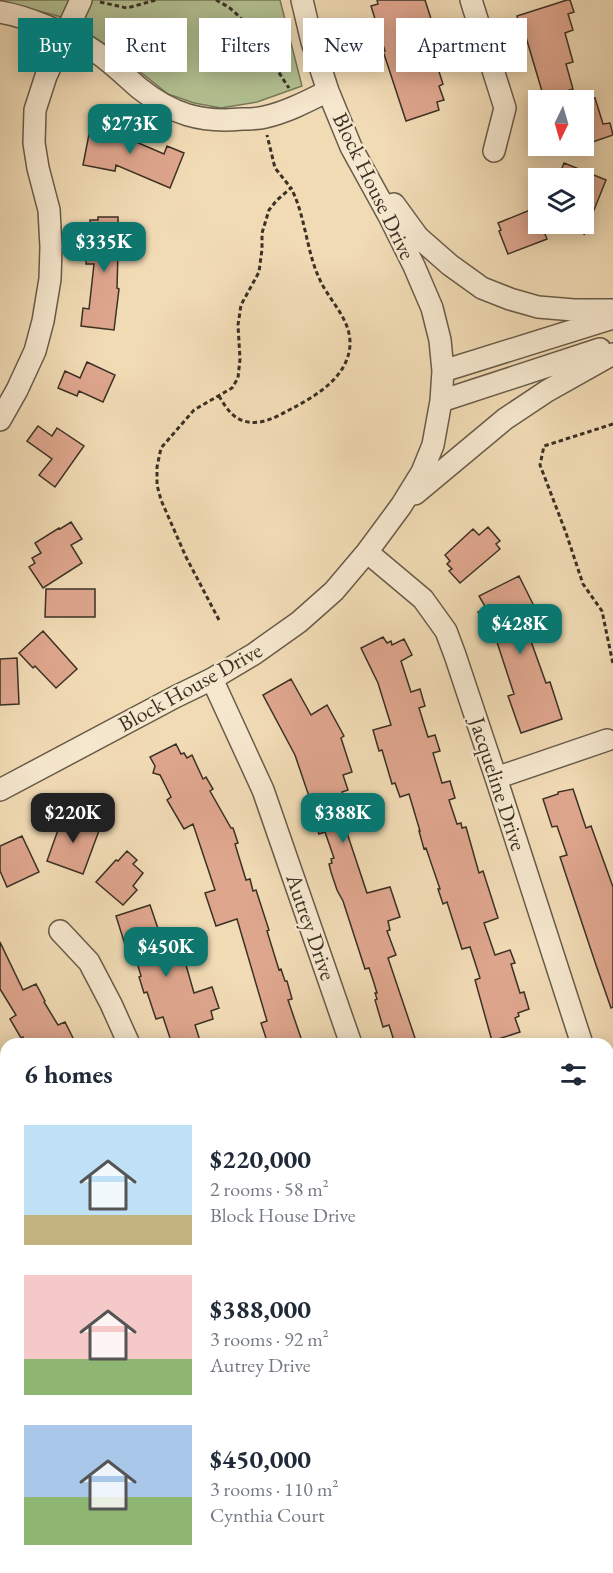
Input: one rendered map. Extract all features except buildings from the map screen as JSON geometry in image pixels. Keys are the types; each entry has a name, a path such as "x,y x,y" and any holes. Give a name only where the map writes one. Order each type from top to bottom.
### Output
{"street":[{"path":"72,18 81,0"},
{"name":"Block House Drive","path":"0,790 212,679 254,654 299,622 334,591 367,552 401,506 422,472 434,445 443,371 440,340 432,308 389,216 351,147 328,91 312,42 302,0"},
{"path":"471,0 505,108 494,151"},
{"path":"0,12 22,18"},
{"path":"93,50 141,89 165,105 189,116 220,121 263,118 328,91"},
{"path":"0,420 35,351 50,279 49,210 34,143 35,110 47,72"},
{"path":"351,147 418,237 450,265 482,288 510,299 538,306 574,310 613,310"},
{"path":"443,371 613,318"},
{"path":"441,401 613,345"},
{"path":"401,506 505,419 547,391 613,354"},
{"name":"Jacqueline Drive","path":"367,552 423,599 446,631 496,777 580,1038"},
{"name":"Autrey Drive","path":"212,679 263,790 349,1038"},
{"path":"496,777 607,740"},
{"path":"60,931 89,962 126,1038"}],"path":[{"path":"93,0 127,8 156,0"},
{"path":"216,0 231,9 257,37 291,91 294,107"},
{"path":"219,396 227,410 242,421 258,422 271,419 314,397 333,380 345,365 350,346 349,329 320,280 298,202 291,188 275,168 263,118"},
{"path":"219,620 186,557 161,500 157,484 157,467 161,448 195,410 232,388 238,378 240,359 238,325 241,305 258,272 262,233 269,210 291,188"},
{"path":"613,424 544,446 540,465 583,584 602,611 613,664"}],"green space":[{"path":"280,0 285,18 199,18 199,72 291,72 291,43 302,86 257,102 221,108 194,103 168,94 140,72 187,72 187,18 105,18 105,45 93,36 93,18 62,18 0,1"}]}
